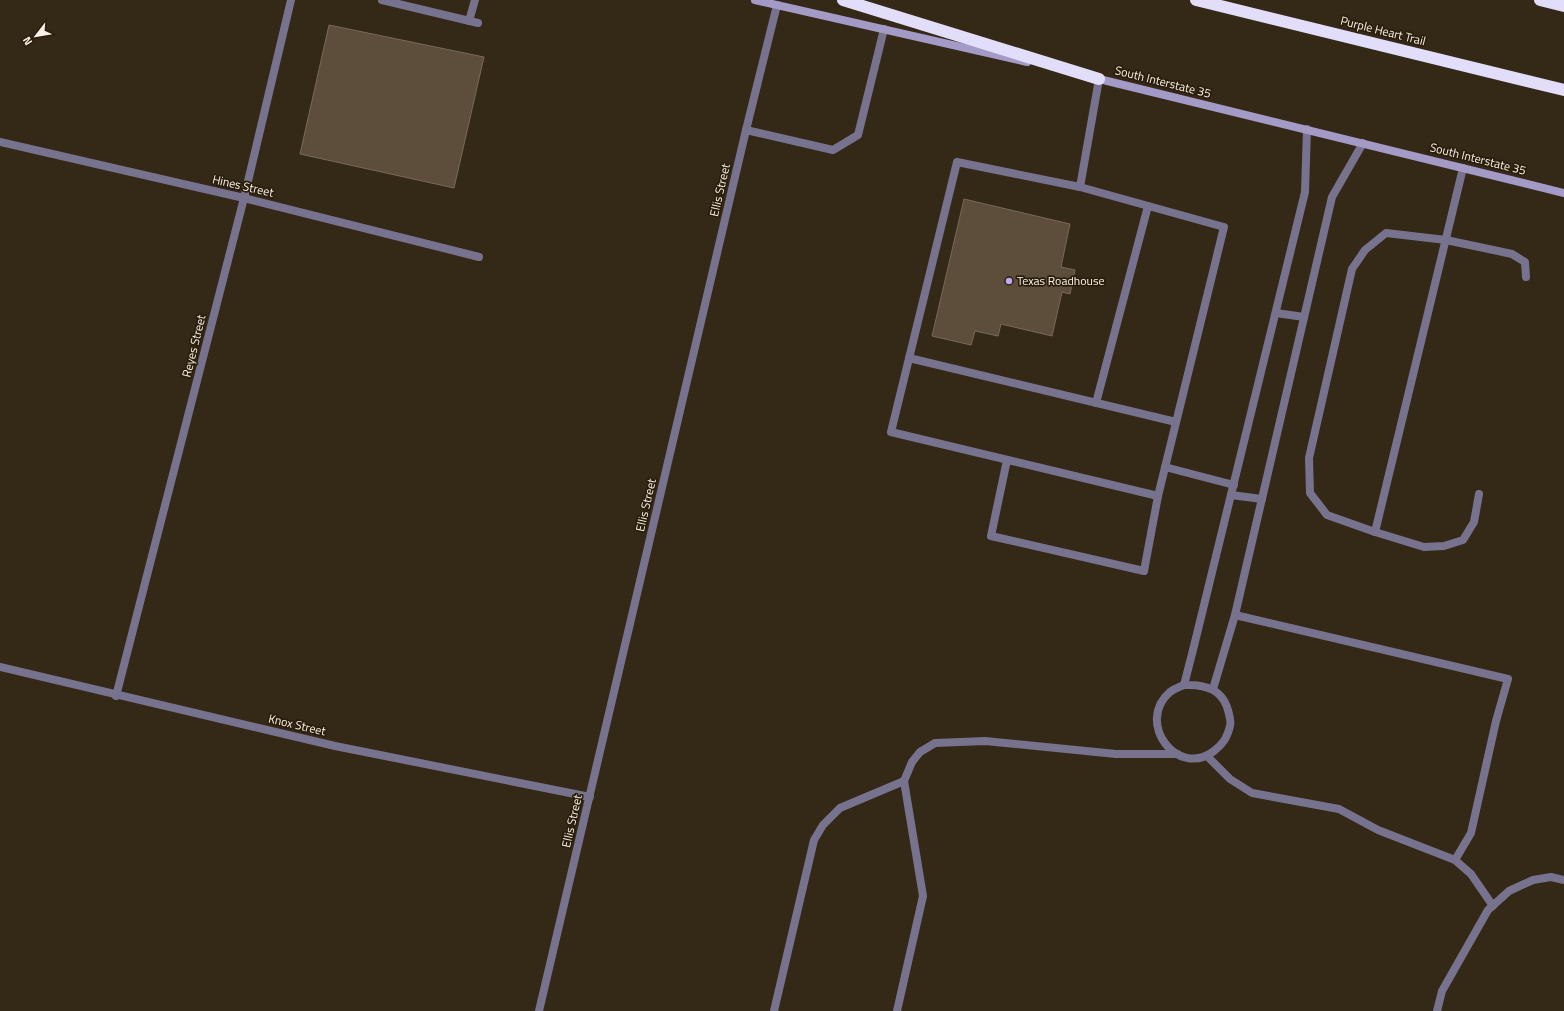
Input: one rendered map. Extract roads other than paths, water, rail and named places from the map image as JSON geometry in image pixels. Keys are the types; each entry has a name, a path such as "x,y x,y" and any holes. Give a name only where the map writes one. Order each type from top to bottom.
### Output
{"highway":[{"path":"843,0 1099,79"},
{"name":"Purple Heart Trail","path":"1196,0 1564,90"},
{"path":"1540,0 1564,6"}],"main road":[{"name":"South Interstate 35","path":"755,0 1099,79 1564,193"}],"street":[{"name":"Reyes Street","path":"116,696 244,198 291,0"},
{"path":"382,0 478,23"},
{"path":"469,21 475,0"},
{"name":"Ellis Street","path":"539,1011 746,130 777,5"},
{"path":"746,130 833,150 858,135 884,29"},
{"path":"1080,187 1099,79"},
{"path":"1184,685 1305,192 1307,129"},
{"name":"Hines Street","path":"0,142 244,198 479,257"},
{"path":"1213,689 1235,615 1332,197 1363,143"},
{"path":"1007,460 990,536 1144,570 1158,496 1224,227 1080,187 956,162 891,432 1158,496"},
{"path":"1375,532 1463,168"},
{"path":"1096,403 1148,206"},
{"path":"1479,494 1474,522 1463,540 1444,546 1424,547 1327,516 1310,493 1309,458 1352,269 1365,250 1386,233 1446,240 1512,254 1526,262 1526,277"},
{"path":"1276,313 1304,317"},
{"path":"909,358 1176,422"},
{"path":"1165,467 1234,485"},
{"path":"1231,495 1262,499"},
{"path":"1235,615 1508,680 1496,721 1470,834 1454,860"},
{"name":"Knox Street","path":"0,668 335,746 590,797"},
{"path":"1199,684 1213,689 1227,704 1231,724 1224,744 1207,756 1187,758 1177,754 1166,745 1158,732 1156,717 1161,703 1170,692 1184,685 1199,684"},
{"path":"897,1011 923,896 904,781 912,762 920,752 935,743 985,741 1116,754 1177,754"},
{"path":"1207,756 1230,779 1252,793 1339,809 1378,830 1454,860 1471,874 1493,906"},
{"path":"774,1011 814,840 823,825 840,808 904,781"},
{"path":"1437,1011 1442,991 1488,910 1509,891 1533,880 1551,877 1564,880"}],"place":[{"name":"Texas Roadhouse","path":"1009,281"}]}
